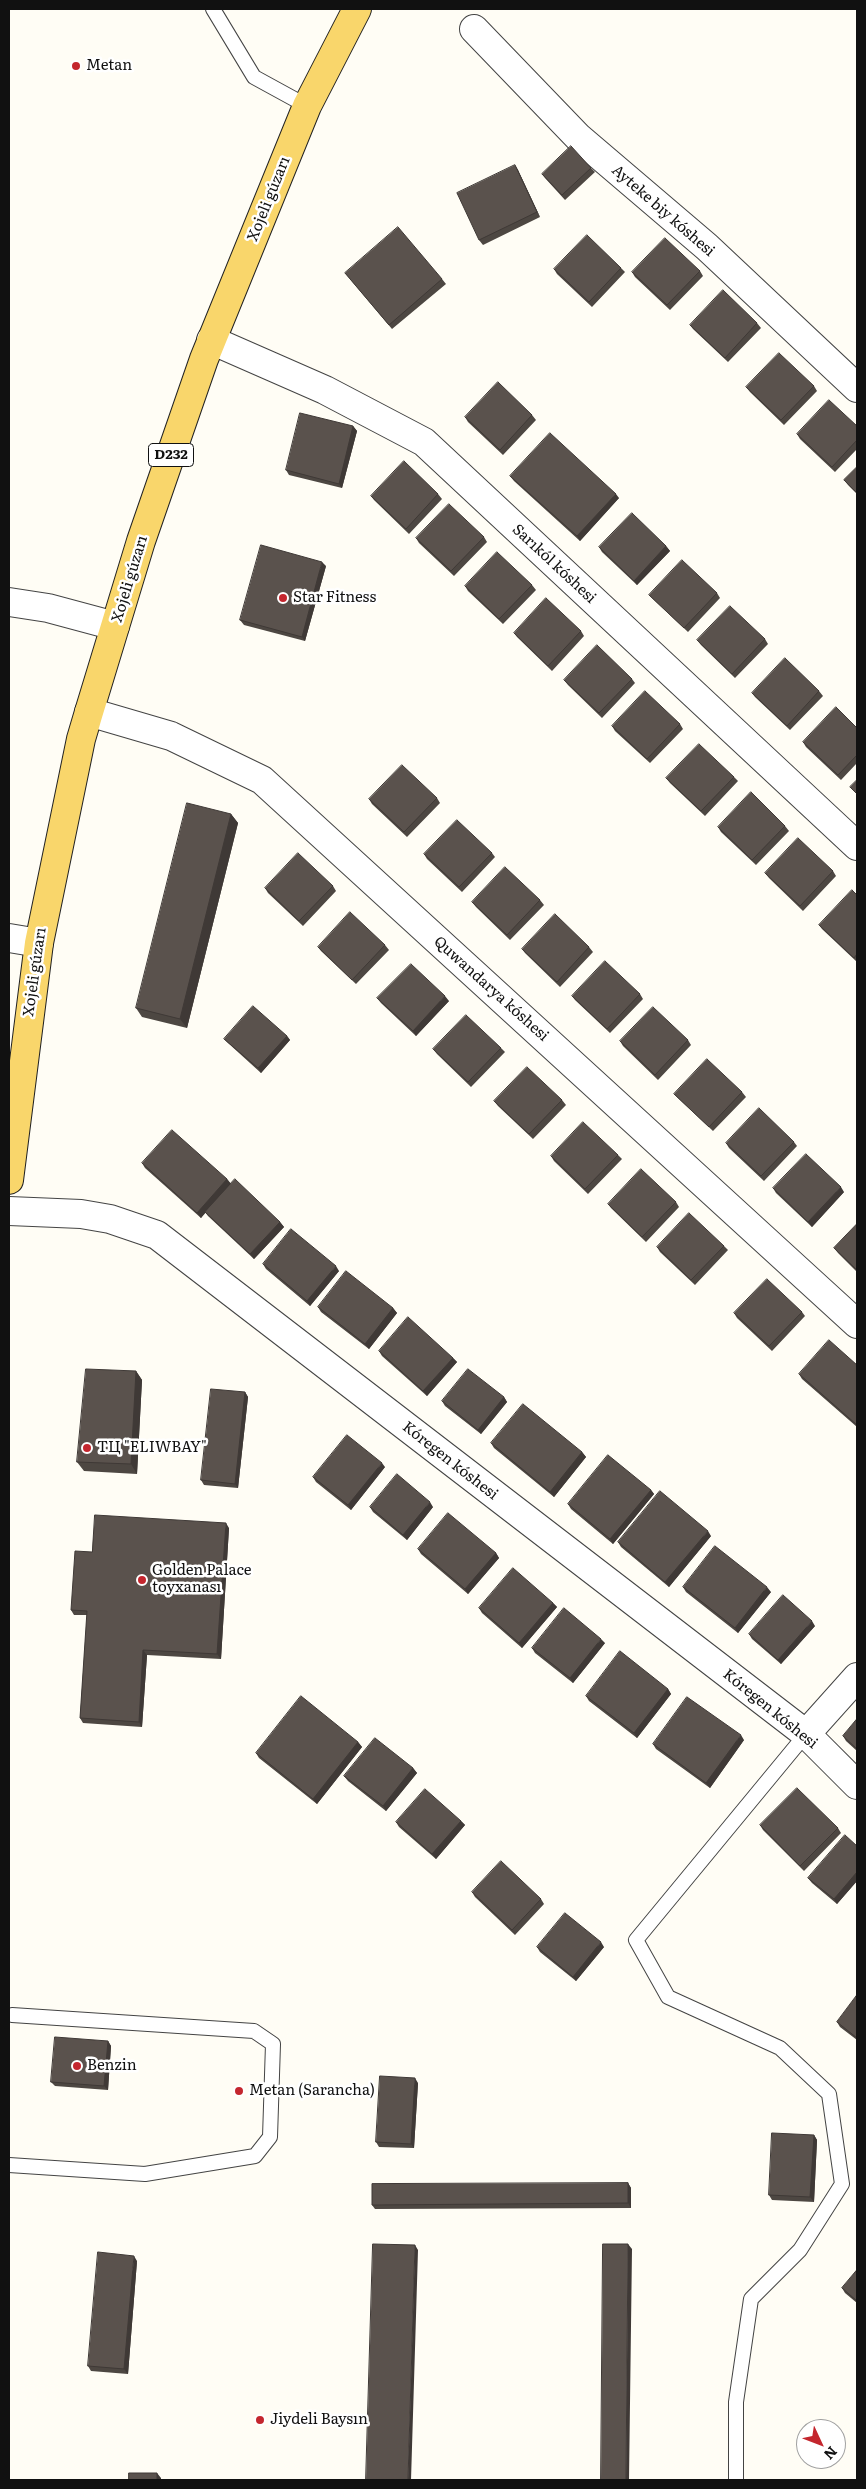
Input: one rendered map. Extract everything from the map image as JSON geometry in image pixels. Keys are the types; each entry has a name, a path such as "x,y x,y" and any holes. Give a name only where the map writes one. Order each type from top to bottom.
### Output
{"main road":[{"name":"Xojeli gúzarı","path":"9,1180 39,943 79,748 89,712 141,541 212,340 307,106 357,9"}],"street":[{"name":"Ayteke biy kóshesi","path":"474,29 578,137 706,247 857,388"},
{"name":"Sarıkól kóshesi","path":"212,340 325,390 424,442 857,846"},
{"path":"9,602 48,608 115,626"},
{"name":"Quwandarya kóshesi","path":"89,712 171,736 262,780 857,1324"},
{"path":"9,938 39,943"},
{"name":"Kóregen kóshesi","path":"9,1211 81,1214 110,1219 157,1236 806,1734 857,1785"},
{"path":"806,1734 857,1677"}],"lane":[{"path":"213,9 254,76 307,106"},
{"path":"736,2480 736,2402 751,2299 800,2250 842,2184 828,2094 780,2048 668,1997 636,1940 806,1734"},
{"path":"9,2165 145,2174 255,2156 270,2137 273,2044 254,2031 12,2015"}],"building":[{"path":"571,146 591,168 562,195 542,174"},
{"path":"515,165 537,212 479,240 457,193"},
{"path":"398,227 442,279 389,325 345,273"},
{"path":"587,235 621,268 589,302 554,269"},
{"path":"665,238 700,271 667,305 632,272"},
{"path":"723,290 757,323 725,358 690,325"},
{"path":"779,353 814,386 781,420 746,387"},
{"path":"498,382 532,415 500,450 465,417"},
{"path":"829,400 857,426 857,440 832,467 797,434"},
{"path":"300,413 353,426 339,484 286,470"},
{"path":"550,433 616,494 577,536 510,476"},
{"path":"404,461 438,494 406,529 371,496"},
{"path":"857,467 857,493 844,480"},
{"path":"449,504 484,537 451,571 416,538"},
{"path":"632,513 666,546 634,581 599,547"},
{"path":"261,545 322,562 302,637 240,620"},
{"path":"497,552 532,585 499,619 465,586"},
{"path":"682,560 717,593 684,628 649,595"},
{"path":"546,598 581,631 548,666 514,633"},
{"path":"730,606 765,639 732,674 697,640"},
{"path":"597,645 632,679 599,713 564,680"},
{"path":"785,658 819,691 787,726 752,693"},
{"path":"645,691 680,724 647,759 612,726"},
{"path":"836,707 857,728 857,755 838,775 803,742"},
{"path":"699,744 734,777 701,811 666,778"},
{"path":"402,765 437,798 404,832 369,799"},
{"path":"857,780 857,794 850,787"},
{"path":"751,792 785,826 752,860 718,827"},
{"path":"187,803 231,814 180,1019 136,1008"},
{"path":"457,820 492,853 459,887 424,854"},
{"path":"798,838 833,871 800,906 765,873"},
{"path":"298,853 333,886 299,921 265,888"},
{"path":"505,867 540,900 507,935 472,902"},
{"path":"852,890 857,895 857,954 854,958 819,925"},
{"path":"350,912 385,945 352,980 318,947"},
{"path":"555,914 589,947 557,982 522,949"},
{"path":"605,961 640,994 607,1029 572,996"},
{"path":"411,964 445,996 413,1031 377,998"},
{"path":"253,1006 287,1036 258,1068 224,1039"},
{"path":"653,1007 688,1040 655,1075 620,1041"},
{"path":"466,1015 501,1048 468,1082 433,1049"},
{"path":"707,1059 742,1092 709,1127 674,1094"},
{"path":"527,1067 562,1100 529,1134 494,1101"},
{"path":"759,1108 794,1142 761,1176 726,1143"},
{"path":"583,1122 618,1155 585,1189 551,1156"},
{"path":"172,1130 227,1179 197,1213 142,1163"},
{"path":"806,1154 841,1187 808,1222 773,1188"},
{"path":"641,1169 676,1202 642,1237 608,1204"},
{"path":"235,1179 280,1222 250,1254 205,1212"},
{"path":"689,1213 724,1246 691,1280 657,1247"},
{"path":"857,1224 857,1270 834,1248"},
{"path":"291,1229 336,1266 307,1301 263,1264"},
{"path":"346,1271 393,1308 365,1344 318,1307"},
{"path":"767,1279 802,1312 769,1346 734,1313"},
{"path":"408,1317 453,1358 423,1391 379,1351"},
{"path":"829,1340 857,1365 857,1425 799,1374"},
{"path":"86,1369 136,1371 131,1464 77,1462"},
{"path":"468,1369 504,1397 478,1430 442,1401"},
{"path":"211,1389 245,1392 235,1484 201,1480"},
{"path":"523,1404 582,1452 550,1492 491,1443"},
{"path":"347,1435 382,1463 348,1505 313,1477"},
{"path":"608,1455 651,1490 610,1539 568,1504"},
{"path":"397,1474 430,1502 403,1535 370,1507"},
{"path":"660,1491 708,1531 665,1582 618,1542"},
{"path":"448,1513 496,1553 465,1589 418,1549"},
{"path":"95,1515 226,1523 217,1654 143,1650 139,1722 80,1718 87,1611 71,1610 75,1551 92,1552"},
{"path":"715,1546 767,1587 735,1628 683,1587"},
{"path":"513,1568 553,1603 519,1643 479,1608"},
{"path":"783,1595 812,1621 778,1660 749,1634"},
{"path":"564,1608 601,1639 570,1678 532,1648"},
{"path":"620,1651 668,1689 634,1733 586,1696"},
{"path":"301,1696 358,1742 313,1799 256,1753"},
{"path":"687,1697 741,1735 706,1783 653,1744"},
{"path":"857,1719 857,1749 843,1736"},
{"path":"375,1738 413,1768 383,1806 344,1776"},
{"path":"797,1788 838,1828 800,1866 760,1825"},
{"path":"425,1789 461,1821 432,1854 396,1822"},
{"path":"845,1835 857,1846 857,1872 834,1899 808,1878"},
{"path":"501,1861 541,1899 512,1930 472,1892"},
{"path":"565,1913 601,1942 573,1977 537,1947"},
{"path":"857,1995 857,2038 837,2022"},
{"path":"55,2037 108,2041 104,2086 51,2082"},
{"path":"380,2076 415,2078 411,2144 376,2142"},
{"path":"772,2133 814,2135 810,2197 769,2195"},
{"path":"628,2183 628,2203 372,2205 372,2184"},
{"path":"373,2244 415,2245 408,2480 366,2480"},
{"path":"603,2244 628,2244 626,2480 601,2480"},
{"path":"98,2252 134,2256 124,2369 88,2366"},
{"path":"857,2270 857,2301 842,2288"},
{"path":"129,2473 157,2473 157,2480 129,2480"}],"place":[{"name":"Metan","path":"76,66"},
{"name":"Star Fitness","path":"283,598"},
{"name":"ТЦ \"ELIWBAY\"","path":"87,1448"},
{"name":"Golden Palace toyxanası","path":"142,1580"},
{"name":"Benzin","path":"77,2066"},
{"name":"Metan (Sarancha)","path":"239,2091"},
{"name":"Jiydeli Baysın","path":"260,2420"}]}
